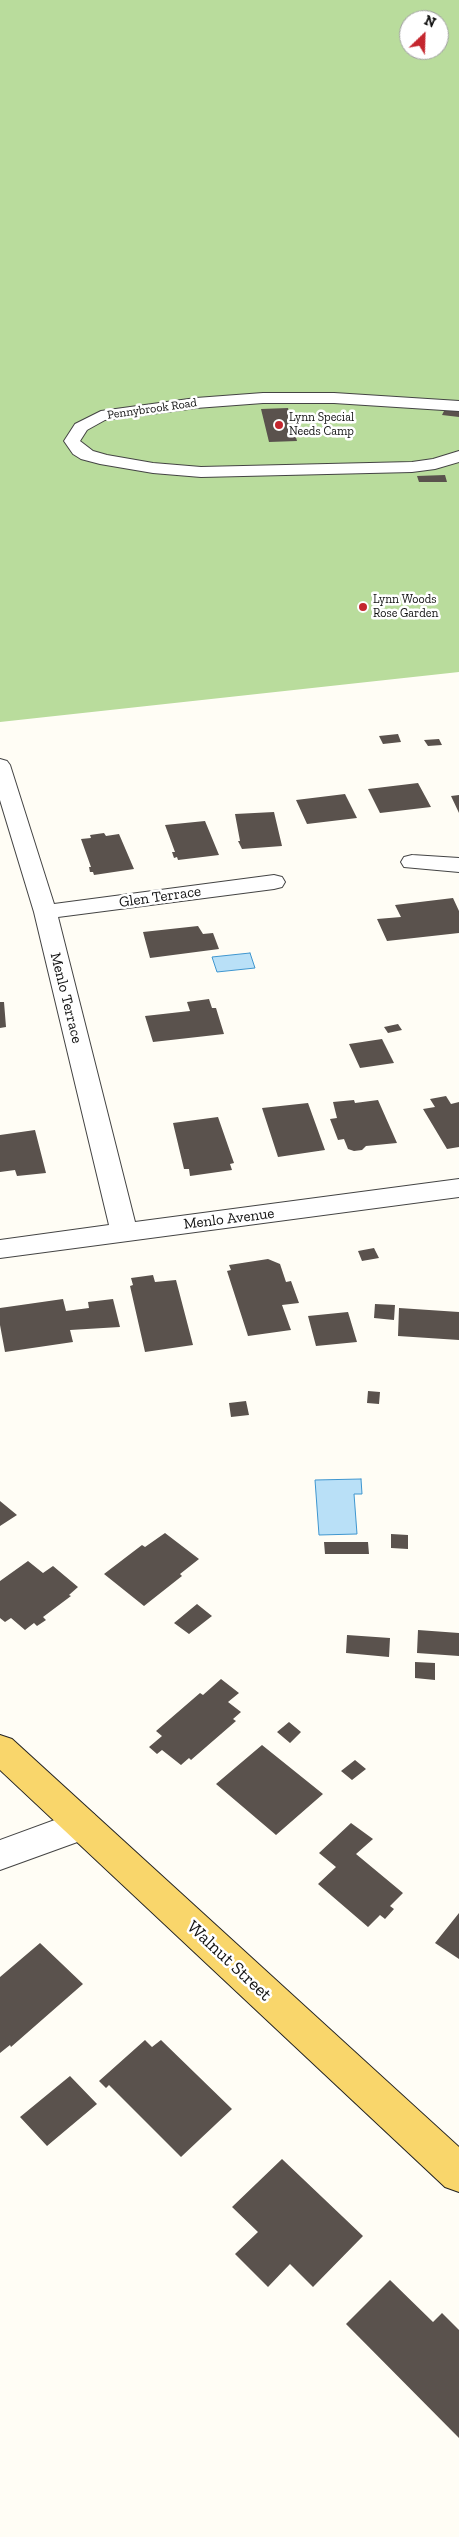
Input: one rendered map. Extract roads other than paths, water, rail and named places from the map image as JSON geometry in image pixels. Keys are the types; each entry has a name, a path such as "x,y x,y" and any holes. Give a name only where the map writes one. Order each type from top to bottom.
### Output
{"main road":[{"name":"Walnut Street","path":"0,1749 459,2173"}],"street":[{"name":"Pennybrook Road","path":"459,406 334,398 263,398 220,401 134,410 101,416 81,427 72,441 79,450 106,460 153,468 201,472 412,467 442,462 459,456"},
{"name":"Menlo Terrace","path":"0,765 46,912 124,1233"},
{"path":"412,862 459,865"},
{"name":"Glen Terrace","path":"46,912 274,882"},
{"name":"Menlo Avenue","path":"0,1249 459,1188"},
{"path":"0,1855 82,1825"}],"water":[{"path":"250,953 255,968 217,972 212,957"},
{"path":"361,1479 362,1494 354,1494 357,1534 319,1535 315,1480"}],"place":[{"name":"Lynn Special Needs Camp","path":"279,425"},
{"name":"Lynn Woods Rose Garden","path":"363,607"}]}
